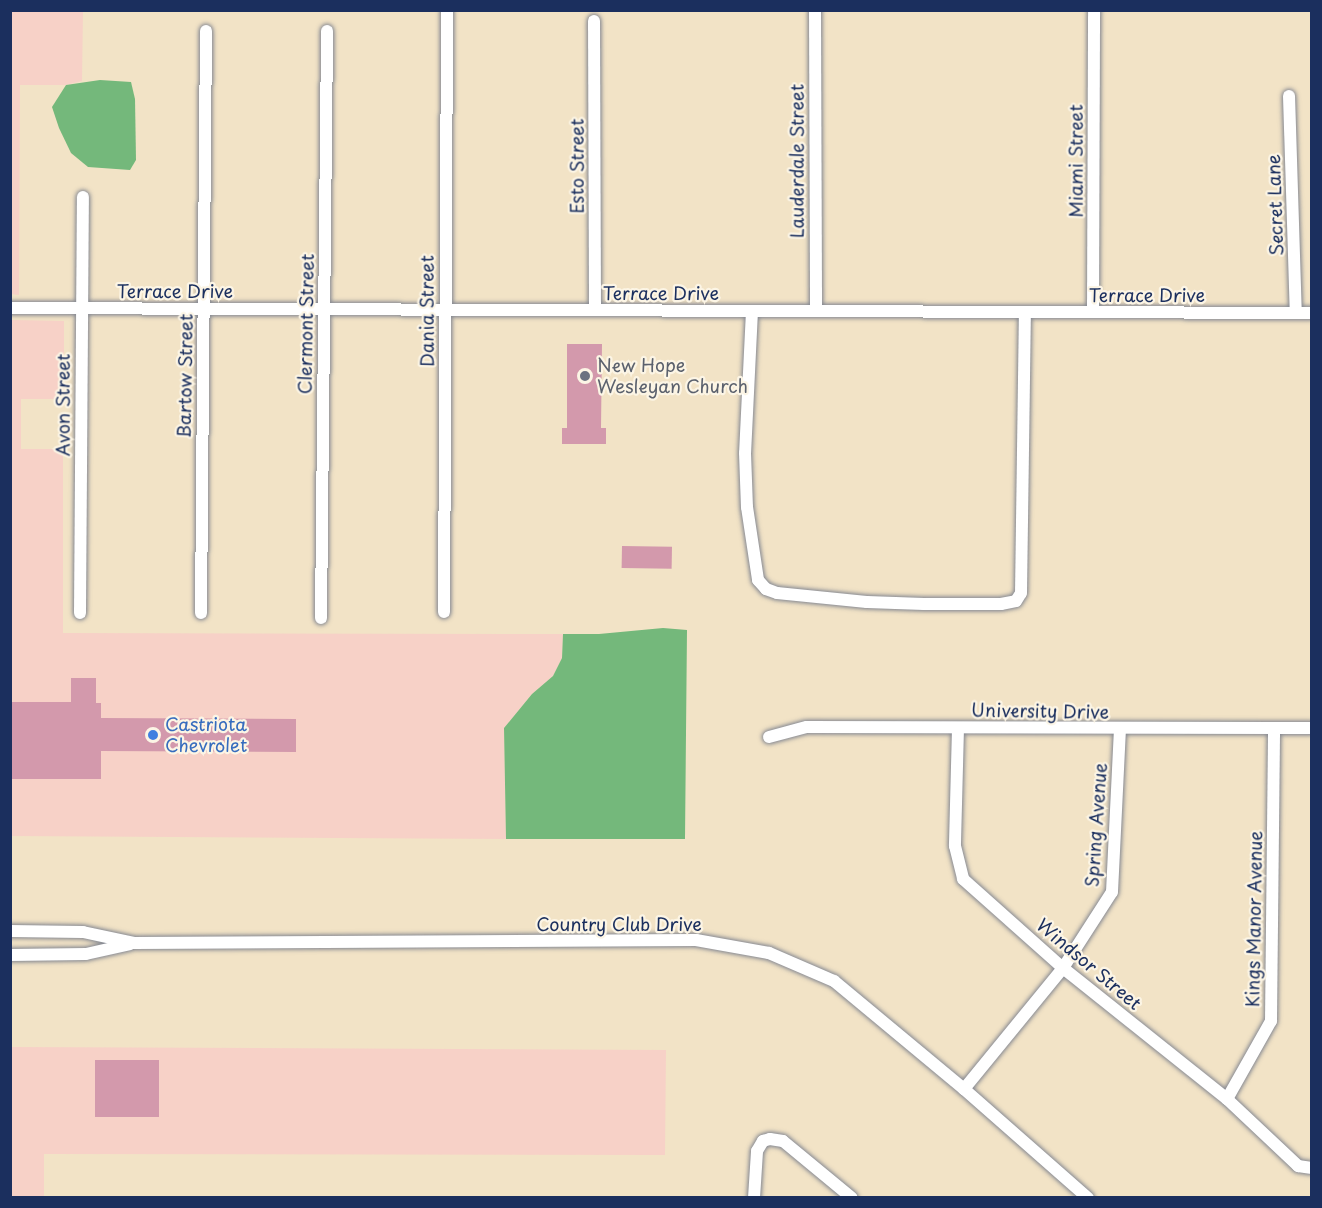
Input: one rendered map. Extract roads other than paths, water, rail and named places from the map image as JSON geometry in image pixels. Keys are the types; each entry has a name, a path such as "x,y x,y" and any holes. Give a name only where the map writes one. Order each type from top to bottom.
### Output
{"street":[{"name":"Dania Street","path":"444,612 447,10"},
{"name":"Lauderdale Street","path":"815,10 816,311"},
{"name":"Miami Street","path":"1093,312 1094,10"},
{"name":"Esto Street","path":"594,21 595,310"},
{"name":"Bartow Street","path":"201,613 206,31"},
{"name":"Clermont Street","path":"321,618 327,31"},
{"name":"Secret Lane","path":"1289,96 1296,313"},
{"name":"Avon Street","path":"80,613 83,197"},
{"name":"Terrace Drive","path":"10,308 1311,314"},
{"path":"752,311 745,453 747,507 758,580 766,589 777,593 867,602 924,604 1001,604 1016,601 1021,593 1025,312"},
{"name":"University Drive","path":"769,737 807,727 1120,730 1311,728"},
{"name":"Windsor Street","path":"958,728 955,846 963,879 1063,968 1227,1099 1298,1166 1311,1168"},
{"name":"Kings Manor Avenue","path":"1227,1099 1271,1021 1274,728"},
{"name":"Spring Avenue","path":"964,1089 1063,968 1112,892 1120,730"},
{"name":"Country Club Drive","path":"10,931 83,932 134,943 707,942 769,953 834,981 964,1089 1088,1197"},
{"name":"Country Club Drive","path":"10,955 86,954 134,943"},
{"path":"754,1197 757,1151 763,1142 770,1138 783,1142 852,1197"}],"place":[{"name":"New Hope Wesleyan Church","path":"585,376"},
{"name":"Castriota Chevrolet","path":"153,735"}]}
